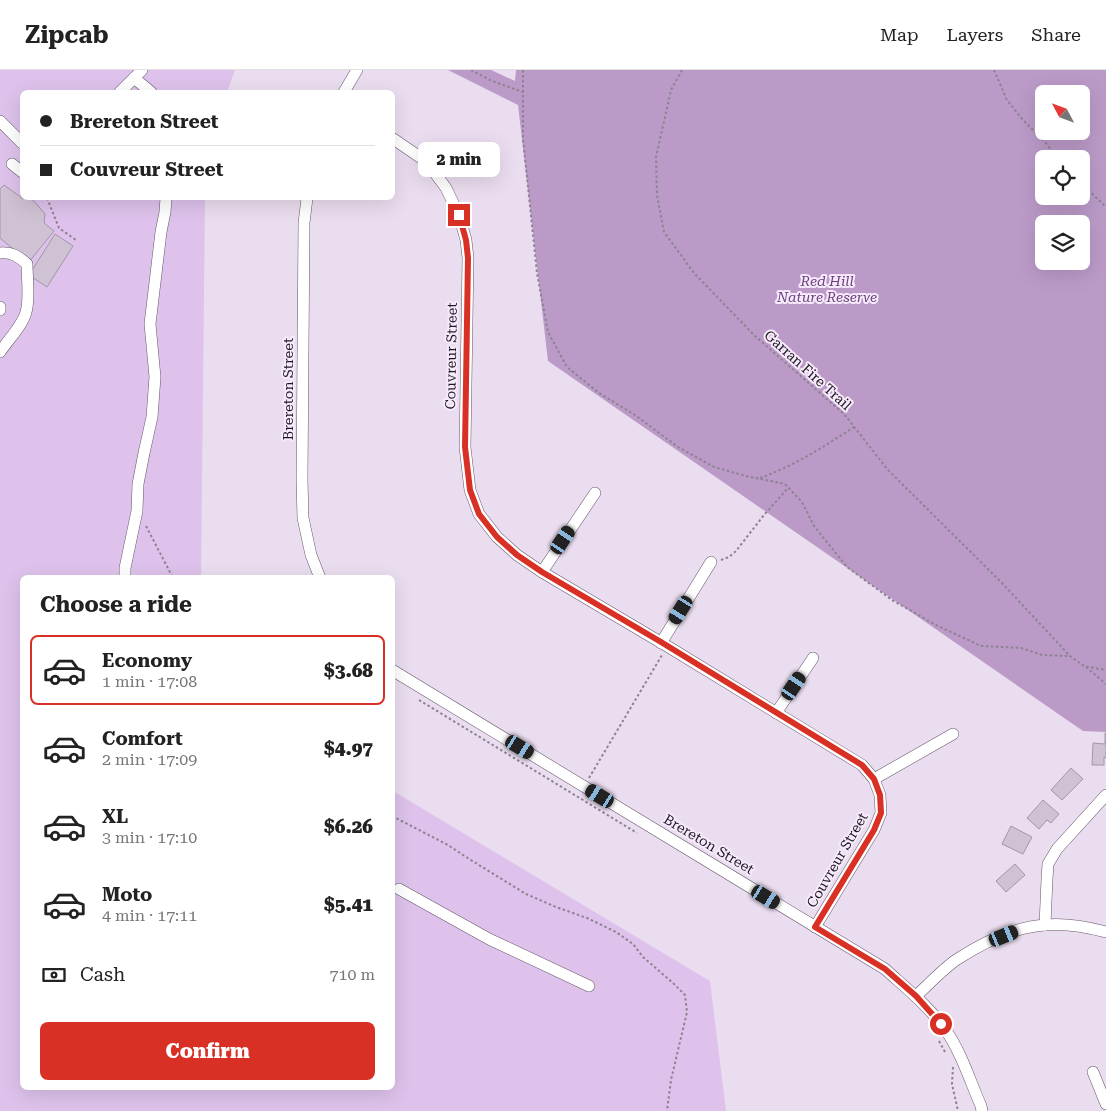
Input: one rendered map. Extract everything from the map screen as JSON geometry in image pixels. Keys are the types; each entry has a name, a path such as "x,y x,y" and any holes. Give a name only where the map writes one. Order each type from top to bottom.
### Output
{"street":[{"path":"345,90 357,70"},
{"path":"122,90 138,74 150,90"},
{"path":"0,121 20,141"},
{"name":"Couvreur Street","path":"395,140 427,162 446,188 459,215 466,240 468,258 465,447 470,490 479,514 497,537 517,555 542,572 862,765 874,779 880,795 881,813 874,830 815,927"},
{"path":"12,164 20,170"},
{"path":"125,575 124,568 137,511 138,484 152,417 155,377 150,324 166,200"},
{"name":"Brereton Street","path":"307,200 304,223 303,518 311,555 319,575"},
{"path":"0,253 10,253 19,256 26,264 28,303 26,313 17,329 0,352"},
{"path":"542,572 595,492"},
{"path":"664,644 711,562"},
{"path":"776,713 813,658"},
{"name":"Brereton Street","path":"395,672 885,969 916,996 947,1033 962,1060 982,1111"},
{"path":"874,779 953,734"},
{"path":"1045,925 1048,864 1057,849 1106,795"},
{"path":"399,889 489,939 589,986"},
{"path":"916,996 955,961 987,942 1021,929 1045,925 1078,926 1106,932"},
{"path":"1093,1072 1106,1104"}],"path":[{"path":"471,70 492,81 523,92"},
{"path":"523,70 523,139 537,273 548,332 567,368 599,393 635,415 678,447 714,467 785,484 802,502 814,526 847,567 892,600 936,625 981,646 1021,648 1042,655 1070,656"},
{"name":"Garran Fire Trail","path":"682,70 671,90 656,157 657,195 664,232 694,273 755,336 844,414 888,470 1002,583 1070,656 1084,666 1106,670"},
{"path":"994,70 1007,100 1051,150"},
{"path":"1090,192 1106,207"},
{"path":"48,200 59,228 76,240"},
{"path":"758,478 777,472 801,460 854,427"},
{"path":"711,562 729,557 736,551 788,488"},
{"path":"137,511 172,575"},
{"path":"577,797 664,644"},
{"path":"1084,666 1106,684"},
{"path":"416,698 637,833"},
{"path":"395,818 448,845 526,894 587,918 616,932 633,944 643,957 674,983 685,995 687,1012 671,1080 667,1111"},
{"path":"935,1034 949,1058"},
{"path":"953,1066 952,1084 958,1111"}],"shaded area":[{"path":"0,70 235,70 228,90 20,90 20,200 205,200 201,575 20,575 20,1090 395,1090 395,792 710,981 726,1111 0,1111"}],"green space":[{"name":"Red Hill Nature Reserve","path":"448,70 491,70 515,81 516,70 1106,70 1106,732 1083,731 548,361 518,105"}],"building":[{"path":"4,185 20,197 20,200 33,200 45,214 44,223 54,231 29,262 0,238 0,189"},
{"path":"55,234 73,246 47,287 29,275"},
{"path":"1105,733 1106,758 1104,757 1104,765 1092,765 1093,743 1105,744"},
{"path":"1071,768 1083,779 1062,800 1051,790"},
{"path":"1043,800 1059,814 1051,823 1047,820 1039,829 1027,818"},
{"path":"1011,826 1032,837 1023,854 1002,844"},
{"path":"1015,864 1025,875 1006,892 996,881"}],"route":[{"path":"459,215 466,240 468,258 465,447 470,490 479,514 497,537 517,555 542,572 661,642 862,765 874,779 880,795 881,813 874,830 815,927 885,969 916,996 941,1024"}]}
